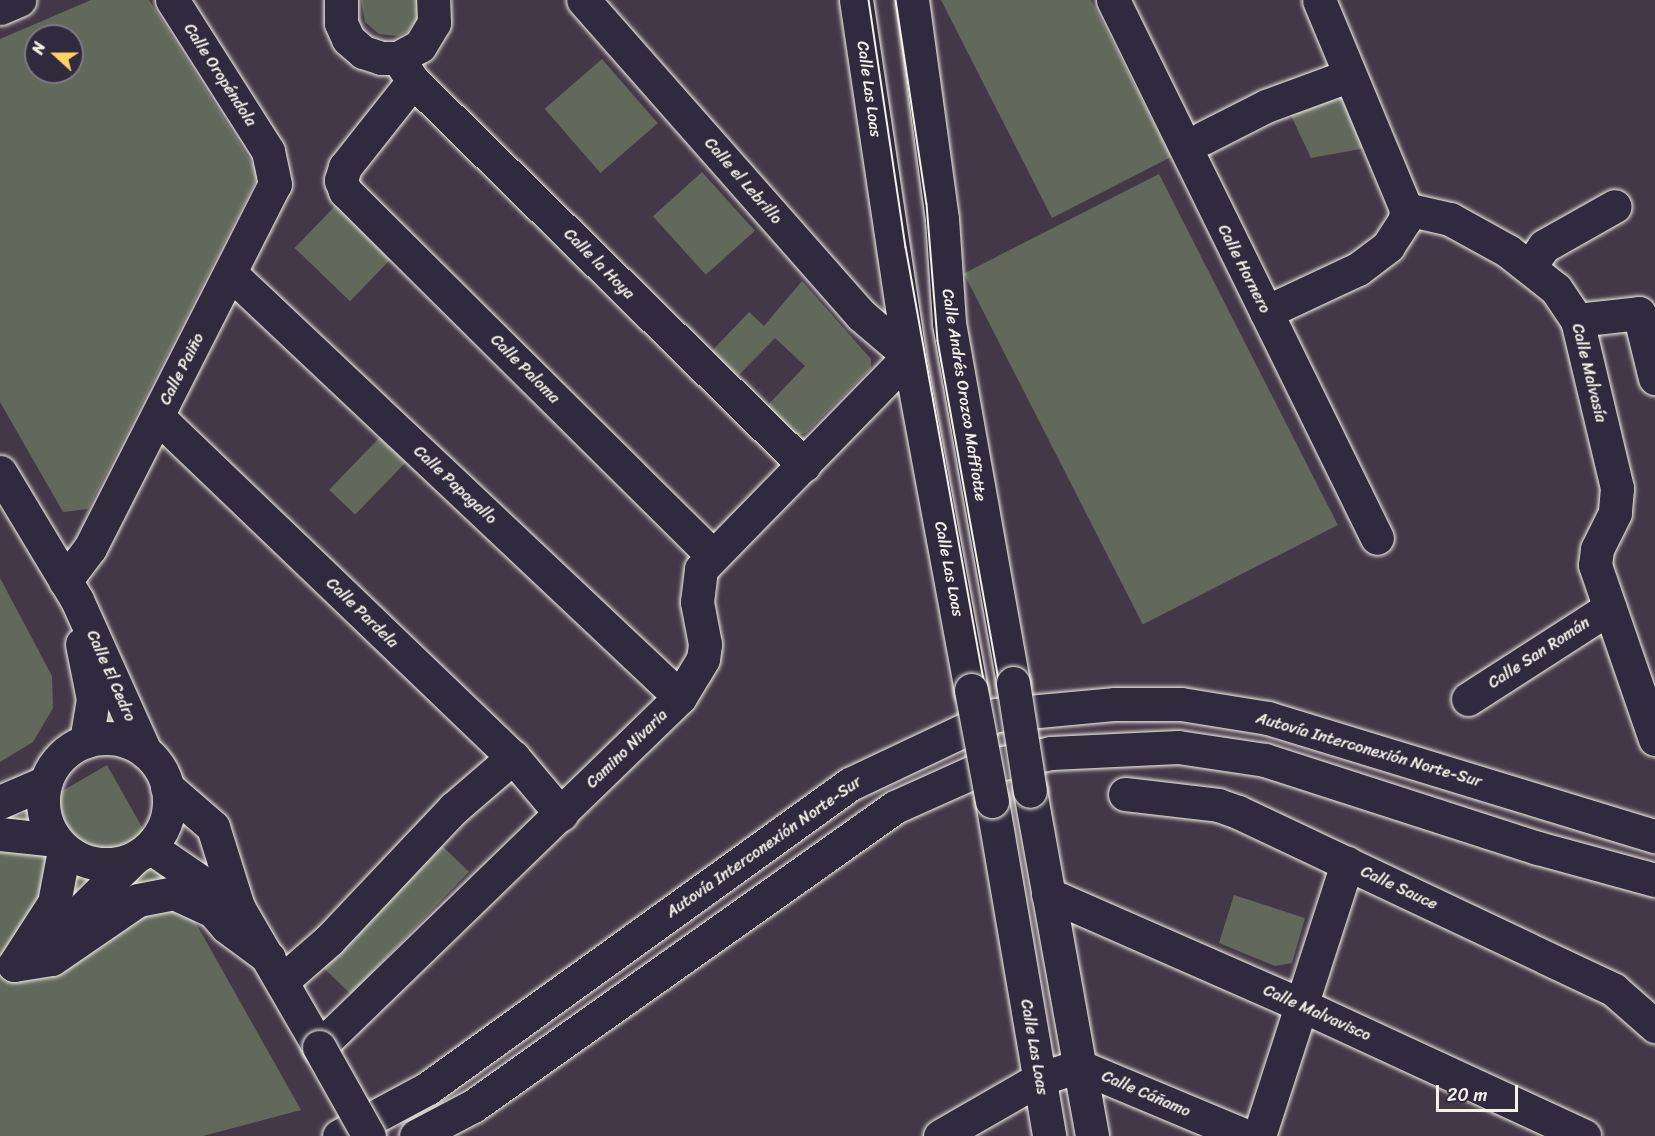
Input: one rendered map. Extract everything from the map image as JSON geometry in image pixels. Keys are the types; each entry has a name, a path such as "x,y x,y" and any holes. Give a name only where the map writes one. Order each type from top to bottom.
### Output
{"main road":[{"path":"0,7 19,0"},
{"name":"Calle Oropéndola","path":"172,0 268,151"},
{"path":"341,0 341,23 348,39 363,52 406,69 420,46 433,11 459,0"},
{"name":"Calle el Lebrillo","path":"583,0 861,315 909,356"},
{"name":"Calle Las Loas","path":"856,0 909,356 994,809 1049,1136"},
{"name":"Calle Andrés Orozco Maffiotte","path":"912,0 942,219 949,322 1032,801"},
{"name":"Calle Hornero","path":"1113,0 1377,538"},
{"path":"1266,312 1358,269 1388,246 1405,220 1406,209 1348,76 1319,0"},
{"name":"Calle Paloma","path":"406,69 345,167 341,180 345,191 713,556"},
{"name":"Calle la Hoya","path":"406,69 804,465"},
{"path":"1203,138 1266,106 1348,76"},
{"name":"Calle Paiño","path":"71,590 90,548 275,184 268,151"},
{"path":"1530,266 1544,246 1615,206"},
{"name":"Calle Malvasía","path":"1406,209 1450,219 1530,266 1556,289 1577,320 1617,488 1615,513 1597,549 1595,565 1655,739"},
{"name":"Calle Papagallo","path":"230,273 680,697"},
{"path":"1577,320 1639,313 1655,378"},
{"name":"Camino Nivaria","path":"319,1047 680,697 703,659 705,644 697,580 700,569 909,356"},
{"name":"Camino Nivaria","path":"853,413 886,397 918,405"},
{"name":"Calle Pardela","path":"158,417 513,757 561,814"},
{"name":"Calle El Cedro","path":"0,472 71,590 145,751"},
{"name":"Calle El Cedro","path":"71,590 93,699 86,741"},
{"name":"Calle San Román","path":"1468,699 1609,608"},
{"name":"Autovía Interconexión Norte-Sur","path":"339,1136 428,1088 850,784 996,715 1126,704 1180,704 1268,718 1655,836"},
{"path":"106,738 126,741 145,751 159,766 167,787 169,808 142,853 46,944 7,970 54,903 60,845 46,822 42,802 46,782 54,764 68,750 86,741 106,738"},
{"path":"416,1136 493,1093 895,807 984,767 1040,756 1121,747 1178,747 1265,760 1538,848 1655,880"},
{"path":"275,970 328,939 454,808 513,757"},
{"path":"0,802 46,782"},
{"path":"167,787 213,827 238,907 369,1136"},
{"name":"Calle Sauce","path":"1125,794 1218,805 1347,863 1614,990 1655,1026"},
{"path":"994,809 1032,801 1092,1136"},
{"path":"0,834 60,845 90,863 112,865 142,853"},
{"path":"142,853 238,907"},
{"path":"1258,1136 1347,863"},
{"path":"7,970 52,959 128,905 156,894 174,893 213,911 227,927 275,970"},
{"name":"Calle Malvavisco","path":"1048,894 1301,1005 1584,1136"},
{"path":"940,1136 1039,1079 1079,1066"},
{"name":"Calle Cáñamo","path":"1079,1066 1246,1136"}],"green space":[{"path":"91,0 149,0 259,174 88,509 63,512 0,402 0,39 24,29 24,84 84,84 84,24 35,24"},
{"path":"361,0 420,0 420,15 407,32 398,36 379,34 365,22"},
{"path":"941,0 1091,0 1171,157 1052,218"},
{"path":"602,59 658,123 600,173 545,109"},
{"path":"1337,89 1366,148 1311,158 1287,107"},
{"path":"702,172 755,231 706,275 653,216"},
{"path":"1159,174 1338,525 1143,624 964,273"},
{"path":"337,204 392,257 350,301 295,248"},
{"path":"802,281 871,359 871,368 806,433 792,436 765,408 805,366 775,338 735,379 709,354 749,312 764,326"},
{"path":"382,435 408,460 355,515 329,490"},
{"path":"0,578 52,676 53,708 33,742 0,762"},
{"path":"107,765 301,1110 203,1136 0,1136 0,827"},
{"path":"438,842 469,872 351,994 320,964"},
{"path":"1234,895 1305,918 1292,963 1275,966 1219,943"}],"tram line":[{"path":"869,0 906,247 984,682"},
{"path":"896,0 927,204 938,341 999,681"}]}
